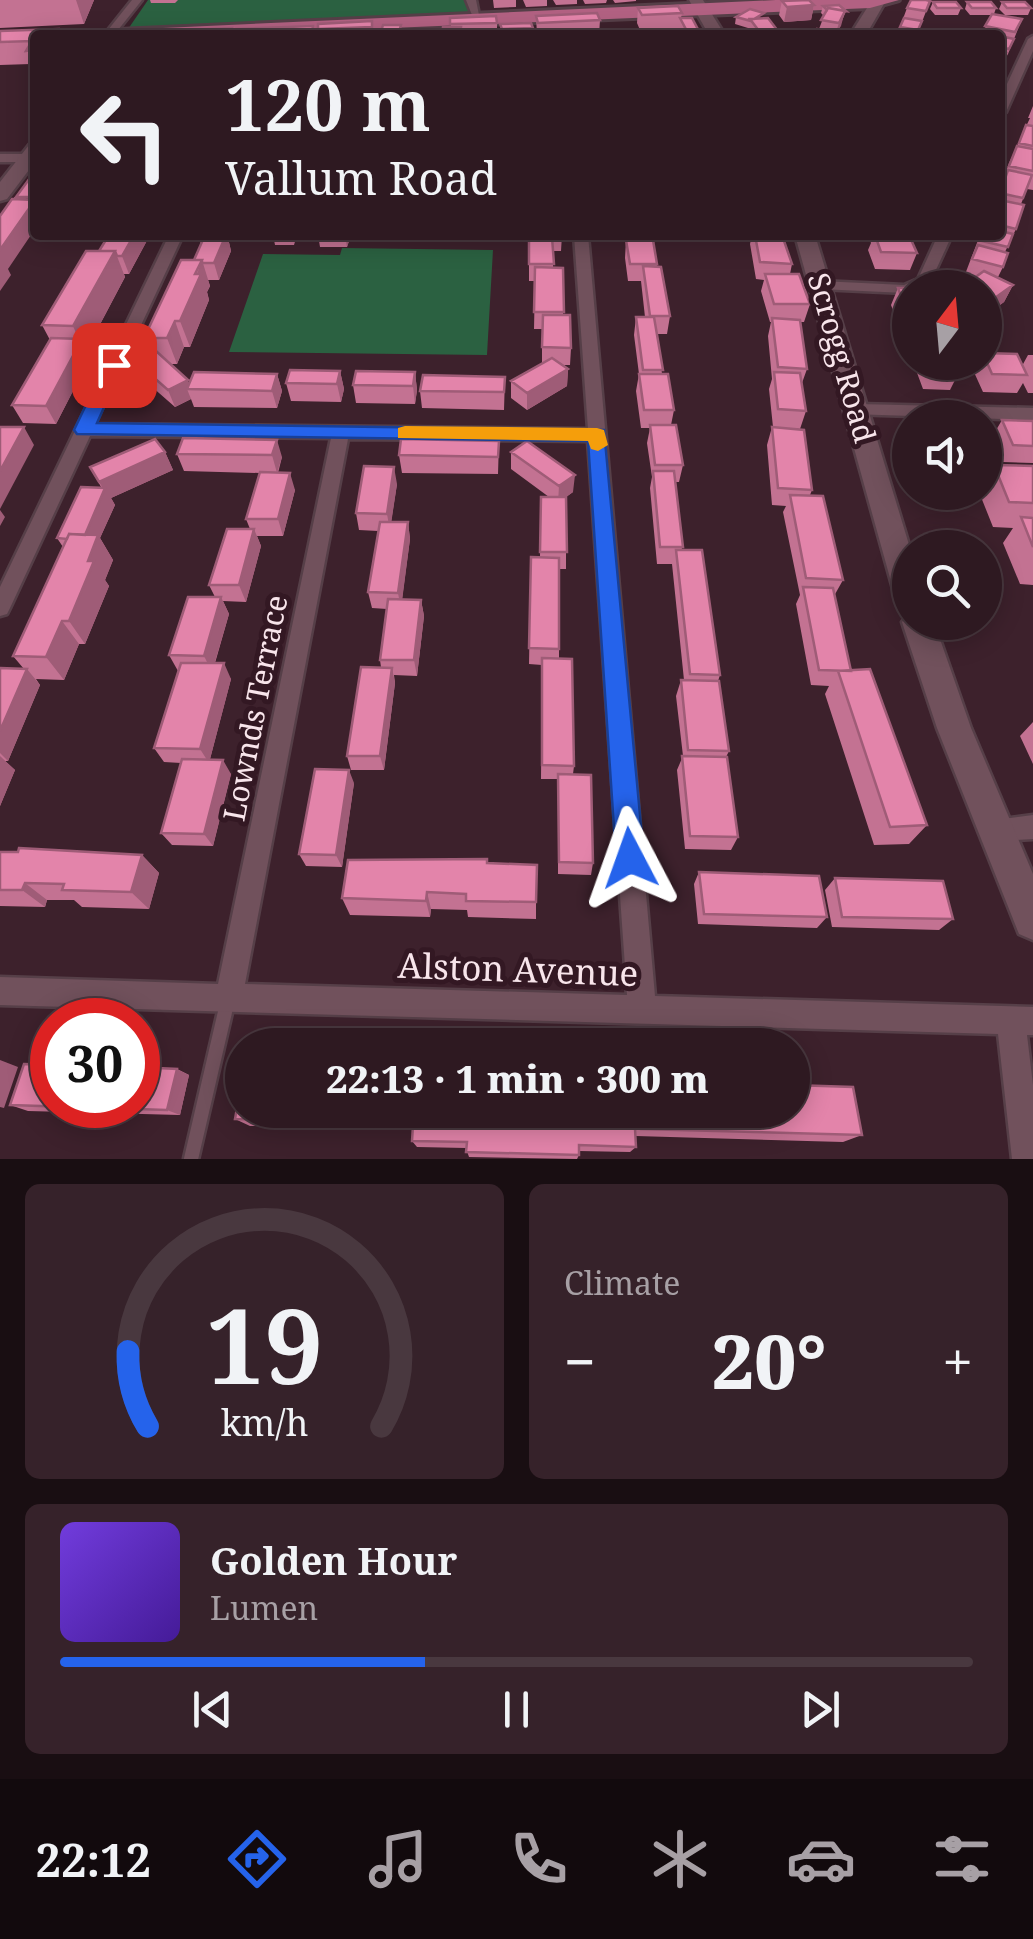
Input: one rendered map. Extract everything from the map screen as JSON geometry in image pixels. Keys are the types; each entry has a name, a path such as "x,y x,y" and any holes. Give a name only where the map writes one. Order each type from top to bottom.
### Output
{"main road":[{"path":"334,30 420,28 477,18 699,4 872,2"}],"street":[{"path":"113,30 136,0"},
{"path":"471,0 477,18"},
{"path":"860,30 872,2"},
{"path":"699,4 714,30"},
{"path":"1005,101 1033,39"},
{"path":"0,158 30,153"},
{"path":"0,194 30,154"},
{"path":"0,608 174,240"},
{"path":"581,240 642,1012"},
{"name":"Scrogg Road","path":"806,240 892,533"},
{"path":"820,285 905,288 924,282 943,240"},
{"path":"857,410 1033,414"},
{"path":"84,430 597,435"},
{"name":"Lownds Terrace","path":"229,996 341,432"},
{"path":"925,640 1033,920"},
{"path":"996,829 1033,827"},
{"name":"Alston Avenue","path":"0,990 1022,1021"},
{"path":"1022,1021 1026,1159"}],"lane":[{"path":"191,1159 229,996"}],"green space":[{"path":"148,0 469,0 474,13 163,30 127,30"},
{"path":"342,248 493,250 487,355 229,352 263,254 340,255"}],"building":[{"path":"809,0 814,5 787,7 782,1"},
{"path":"911,0 930,1 926,11 907,8"},
{"path":"933,2 956,2 961,8 937,8"},
{"path":"967,2 991,2 996,8 972,8"},
{"path":"1002,2 1025,2 1031,8 1007,8"},
{"path":"839,5 846,11 827,10 823,6"},
{"path":"678,6 682,13 642,15 638,8"},
{"path":"828,8 845,11 839,23 821,20"},
{"path":"750,9 764,13 751,21 736,17"},
{"path":"597,13 600,20 538,23 536,16"},
{"path":"992,14 1022,19 1015,32 985,26"},
{"path":"496,16 497,23 450,24 450,18"},
{"path":"680,18 692,18 698,30 686,30"},
{"path":"768,18 777,30 758,30 750,19"},
{"path":"904,18 922,21 918,30 900,27"},
{"path":"372,21 372,27 318,29 318,24"},
{"path":"531,23 533,28 502,29 500,24"},
{"path":"383,25 401,25 400,30 382,30"},
{"path":"313,26 312,30 236,29"},
{"path":"58,29 30,30 30,41 0,42 0,31"},
{"path":"1005,37 1014,39 1009,49 1005,48"},
{"path":"1026,125 1033,126 1033,146 1019,143"},
{"path":"1017,146 1033,149 1033,171 1009,166"},
{"path":"1008,170 1032,175 1023,198 1005,194"},
{"path":"30,178 30,197 16,197"},
{"path":"12,199 30,200 30,207 0,250 0,216"},
{"path":"1005,201 1024,205 1016,229 1005,226"},
{"path":"1005,232 1013,234 1008,247 978,240 1005,240"},
{"path":"106,240 131,240 122,256 115,251 99,251"},
{"path":"203,240 224,240 214,263 194,260"},
{"path":"529,240 552,240 554,264 529,264"},
{"path":"626,240 653,240 657,264 630,264"},
{"path":"756,240 784,240 792,264 760,262"},
{"path":"877,240 911,240 917,253 881,252"},
{"path":"978,245 1008,253 1003,267 972,259"},
{"path":"86,251 115,251 73,326 42,325"},
{"path":"181,260 202,260 195,274 201,274 180,321 175,321 167,338 144,338"},
{"path":"643,266 661,267 670,316 650,316"},
{"path":"535,267 563,268 564,312 534,312"},
{"path":"765,274 799,274 810,304 774,304"},
{"path":"1002,280 1013,285 1002,293"},
{"path":"543,315 570,315 571,348 542,347"},
{"path":"636,317 654,317 663,370 643,370"},
{"path":"772,318 800,320 807,369 778,367"},
{"path":"51,338 82,339 46,406 12,405"},
{"path":"156,351 188,380 168,390 135,361"},
{"path":"1002,354 1017,354 1027,375 1002,374"},
{"path":"552,358 568,369 527,393 511,381"},
{"path":"290,370 340,371 337,384 286,383"},
{"path":"356,371 415,372 413,386 353,385"},
{"path":"194,372 277,374 272,391 187,389"},
{"path":"774,372 800,373 806,411 778,409"},
{"path":"639,374 668,374 674,410 644,410"},
{"path":"423,375 505,377 504,392 420,391"},
{"path":"1002,420 1033,421 1033,446 1013,445"},
{"path":"650,425 676,425 683,465 655,465"},
{"path":"0,427 24,427 0,471"},
{"path":"772,427 804,430 812,490 778,488"},
{"path":"183,438 277,440 272,455 177,454"},
{"path":"155,439 165,452 99,482 90,467"},
{"path":"401,439 499,441 498,457 399,455"},
{"path":"527,441 575,475 559,486 511,452"},
{"path":"1002,465 1033,466 1033,503 1009,502 1002,485"},
{"path":"364,466 394,467 387,514 356,513"},
{"path":"653,471 674,471 683,547 660,547"},
{"path":"260,472 290,473 278,519 246,519"},
{"path":"81,487 105,488 85,535 57,538"},
{"path":"790,495 823,496 843,580 806,578"},
{"path":"541,497 566,497 567,552 540,552"},
{"path":"1021,517 1033,518 1033,547"},
{"path":"380,522 408,522 398,593 368,592"},
{"path":"227,529 254,529 239,585 209,585"},
{"path":"69,534 98,535 88,561 94,561 69,621 62,621 46,657 13,656"},
{"path":"676,550 702,550 720,675 690,674"},
{"path":"531,557 559,558 559,649 529,648"},
{"path":"803,587 833,588 851,671 819,670"},
{"path":"188,597 221,597 204,656 169,655"},
{"path":"388,599 421,600 414,660 380,660"},
{"path":"542,658 572,659 574,766 542,765"},
{"path":"181,663 224,663 200,749 154,748"},
{"path":"361,667 392,668 380,756 347,756"},
{"path":"0,668 27,669 0,731"},
{"path":"870,669 927,825 890,827 838,671"},
{"path":"681,680 719,681 729,751 688,750"},
{"path":"682,756 727,757 738,837 690,836"},
{"path":"182,759 223,760 204,834 161,833"},
{"path":"315,769 349,770 336,855 299,854"},
{"path":"558,774 591,775 593,863 559,862"},
{"path":"19,848 142,855 131,892 62,890 64,884 25,883 22,890 0,890 0,852 18,852"},
{"path":"487,859 487,863 537,865 536,902 466,901 466,894 427,892 426,901 342,898 348,860"},
{"path":"699,872 819,876 827,917 704,914"},
{"path":"835,878 943,881 953,919 842,917"},
{"path":"24,1064 30,1064 30,1106 10,1105"},
{"path":"160,1068 177,1069 167,1110 160,1110"},
{"path":"810,1086 853,1087 862,1135 641,1129 810,1128"},
{"path":"413,1128 635,1128 636,1147 579,1145 579,1155 466,1152 467,1142 412,1141"}],"slow traffic":[{"path":"405,433 597,435 598,445"}],"route":[{"path":"114,365 84,430 597,435 630,858"}]}
